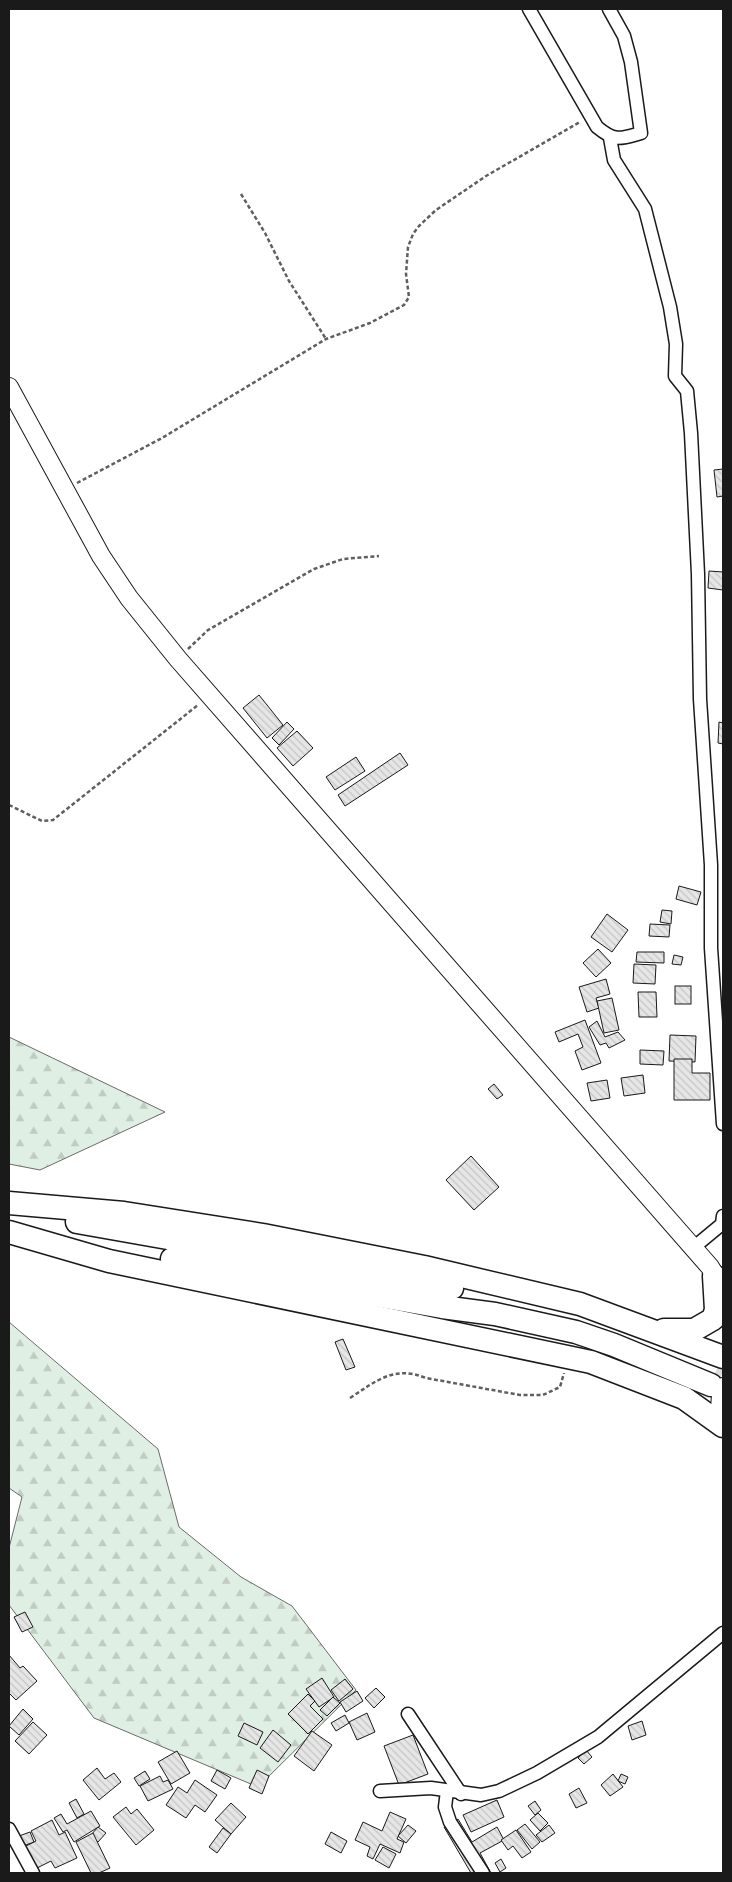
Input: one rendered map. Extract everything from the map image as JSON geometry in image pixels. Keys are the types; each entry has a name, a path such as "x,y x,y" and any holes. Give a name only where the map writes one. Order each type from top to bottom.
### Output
{"highway":[{"path":"9,1203 124,1213 262,1235 490,1282 580,1304 648,1329 718,1375"},
{"path":"9,1209 435,1285 588,1317 718,1375"},
{"path":"9,1231 442,1307 495,1314 576,1332 718,1375"},
{"path":"9,1231 109,1261 568,1356 640,1379 684,1398 723,1427"},
{"path":"648,1329 676,1332 694,1330 705,1326 713,1319 716,1310 717,1277"}],"main road":[{"path":"9,387 101,556 129,598 210,696 717,1277"},
{"path":"718,1375 723,1427"}],"street":[{"path":"529,9 596,127 610,138 622,139 641,132 631,62 624,36 609,9"},
{"path":"610,138 614,160 645,210 670,306 676,344 675,376 686,391 688,408 698,574 700,699 711,865 712,948 723,1124"},
{"path":"693,1248 722,1224 723,1216"},
{"path":"380,1791 431,1788 461,1794 481,1795 500,1791 537,1773 598,1737 723,1633"},
{"path":"408,1714 461,1794"},
{"path":"447,1791 445,1807 450,1822 483,1873"},
{"path":"9,1829 33,1873"}],"path":[{"path":"65,489 162,438 326,339 370,323 404,305 409,297 406,274 408,247 412,234 436,210 486,176 590,117"},
{"path":"241,194 265,232 289,281 326,339"},
{"path":"178,659 208,630 314,569 344,559 380,556"},
{"path":"9,805 42,821 53,820 210,696"},
{"path":"350,1398 386,1375 412,1372 426,1378 520,1394 543,1395 560,1387 568,1356"}],"green space":[{"path":"9,1037 165,1112 40,1170 9,1164"},
{"path":"9,1322 158,1449 179,1527 241,1577 292,1606 356,1690 258,1787 94,1718 9,1605 9,1548 22,1497 9,1488"}],"building":[{"path":"723,469 723,496 717,497 714,470"},
{"path":"709,571 723,572 723,590 708,588"},
{"path":"259,695 283,725 267,738 243,708"},
{"path":"287,722 294,729 279,745 272,738"},
{"path":"719,722 723,723 723,744 718,743"},
{"path":"297,731 313,748 293,766 277,748"},
{"path":"400,753 408,765 345,806 338,795"},
{"path":"356,757 365,771 335,790 326,777"},
{"path":"679,886 701,892 697,905 676,899"},
{"path":"662,910 672,911 671,924 660,922"},
{"path":"607,914 628,930 612,952 591,937"},
{"path":"650,924 670,925 669,937 649,936"},
{"path":"598,949 611,963 596,977 583,963"},
{"path":"637,952 664,952 664,963 636,962"},
{"path":"674,955 683,957 681,965 672,964"},
{"path":"634,964 656,965 655,984 633,983"},
{"path":"606,979 610,994 596,998 599,1008 587,1012 579,987"},
{"path":"675,986 691,986 691,1004 675,1004"},
{"path":"638,992 656,992 657,1017 639,1017"},
{"path":"612,998 619,1030 604,1033 597,1001"},
{"path":"585,1020 601,1063 582,1070 575,1051 583,1047 578,1034 559,1042 555,1032"},
{"path":"597,1021 605,1037 618,1032 625,1040 609,1048 606,1043 600,1045 589,1027"},
{"path":"670,1035 696,1036 695,1062 669,1061"},
{"path":"640,1050 664,1051 663,1065 640,1064"},
{"path":"674,1059 692,1059 692,1073 710,1073 710,1100 674,1100"},
{"path":"643,1075 645,1093 624,1096 621,1078"},
{"path":"607,1080 610,1098 591,1101 587,1083"},
{"path":"494,1084 503,1095 497,1099 488,1089"},
{"path":"471,1156 499,1187 474,1210 446,1180"},
{"path":"343,1339 355,1367 346,1370 335,1342"},
{"path":"25,1612 33,1627 22,1632 14,1617"},
{"path":"9,1655 20,1668 23,1666 37,1681 16,1700 9,1693"},
{"path":"322,1678 334,1697 319,1707 306,1689"},
{"path":"345,1679 353,1689 339,1701 331,1690"},
{"path":"376,1688 385,1697 374,1708 365,1698"},
{"path":"357,1691 363,1701 346,1712 340,1702"},
{"path":"308,1694 315,1701 310,1706 323,1719 308,1734 288,1714"},
{"path":"333,1697 340,1703 327,1716 320,1710"},
{"path":"23,1709 33,1719 19,1735 9,1726"},
{"path":"367,1713 375,1732 357,1740 349,1722"},
{"path":"345,1715 349,1723 336,1731 331,1723"},
{"path":"642,1721 646,1735 632,1740 628,1726"},
{"path":"33,1722 47,1735 29,1754 15,1741"},
{"path":"244,1723 263,1732 257,1745 238,1736"},
{"path":"273,1730 291,1745 278,1762 260,1748"},
{"path":"312,1731 332,1745 314,1771 294,1756"},
{"path":"413,1735 428,1774 399,1785 384,1746"},
{"path":"586,1750 592,1757 584,1764 578,1758"},
{"path":"177,1751 190,1773 171,1784 158,1762"},
{"path":"97,1768 105,1779 114,1773 121,1782 99,1800 83,1780"},
{"path":"217,1770 231,1778 225,1789 211,1781"},
{"path":"257,1770 269,1776 262,1794 249,1788"},
{"path":"145,1771 150,1779 139,1786 134,1778"},
{"path":"613,1774 623,1787 610,1796 601,1785"},
{"path":"621,1774 628,1777 625,1784 618,1781"},
{"path":"160,1776 163,1782 168,1780 173,1789 148,1801 140,1786"},
{"path":"195,1780 217,1795 205,1812 195,1805 186,1818 166,1805 178,1787 187,1793"},
{"path":"579,1788 587,1803 576,1808 569,1794"},
{"path":"76,1799 84,1814 77,1818 69,1803"},
{"path":"497,1800 504,1817 471,1832 463,1815"},
{"path":"535,1801 541,1810 535,1815 528,1806"},
{"path":"231,1803 246,1817 231,1834 215,1820"},
{"path":"126,1807 131,1814 137,1809 154,1830 136,1845 113,1817"},
{"path":"91,1811 100,1826 74,1842 67,1830 63,1832 54,1818 61,1814 67,1824"},
{"path":"390,1812 406,1819 397,1839 404,1842 400,1853 380,1844 373,1859 367,1856 370,1847 355,1840 363,1822 382,1831"},
{"path":"538,1813 548,1823 540,1831 530,1820"},
{"path":"458,1819 472,1842 497,1827 504,1840 480,1853 491,1873 471,1873 444,1827"},
{"path":"52,1820 59,1835 65,1832 77,1858 55,1868 51,1861 35,1869 24,1847 36,1841 31,1831"},
{"path":"525,1824 540,1842 532,1849 517,1830"},
{"path":"408,1825 416,1831 406,1843 398,1836"},
{"path":"549,1825 555,1833 542,1842 536,1835"},
{"path":"98,1827 106,1833 98,1842 91,1835"},
{"path":"223,1828 231,1834 217,1853 209,1847"},
{"path":"516,1830 531,1852 522,1858 513,1846 508,1850 501,1840"},
{"path":"30,1832 34,1842 23,1846 19,1836"},
{"path":"331,1832 347,1841 341,1853 325,1844"},
{"path":"93,1833 110,1868 99,1873 91,1873 76,1842"},
{"path":"383,1847 396,1854 389,1868 375,1860"},
{"path":"501,1859 506,1868 500,1872 495,1863"}],"tunnel":[{"path":"717,1369 723,1372"}]}
